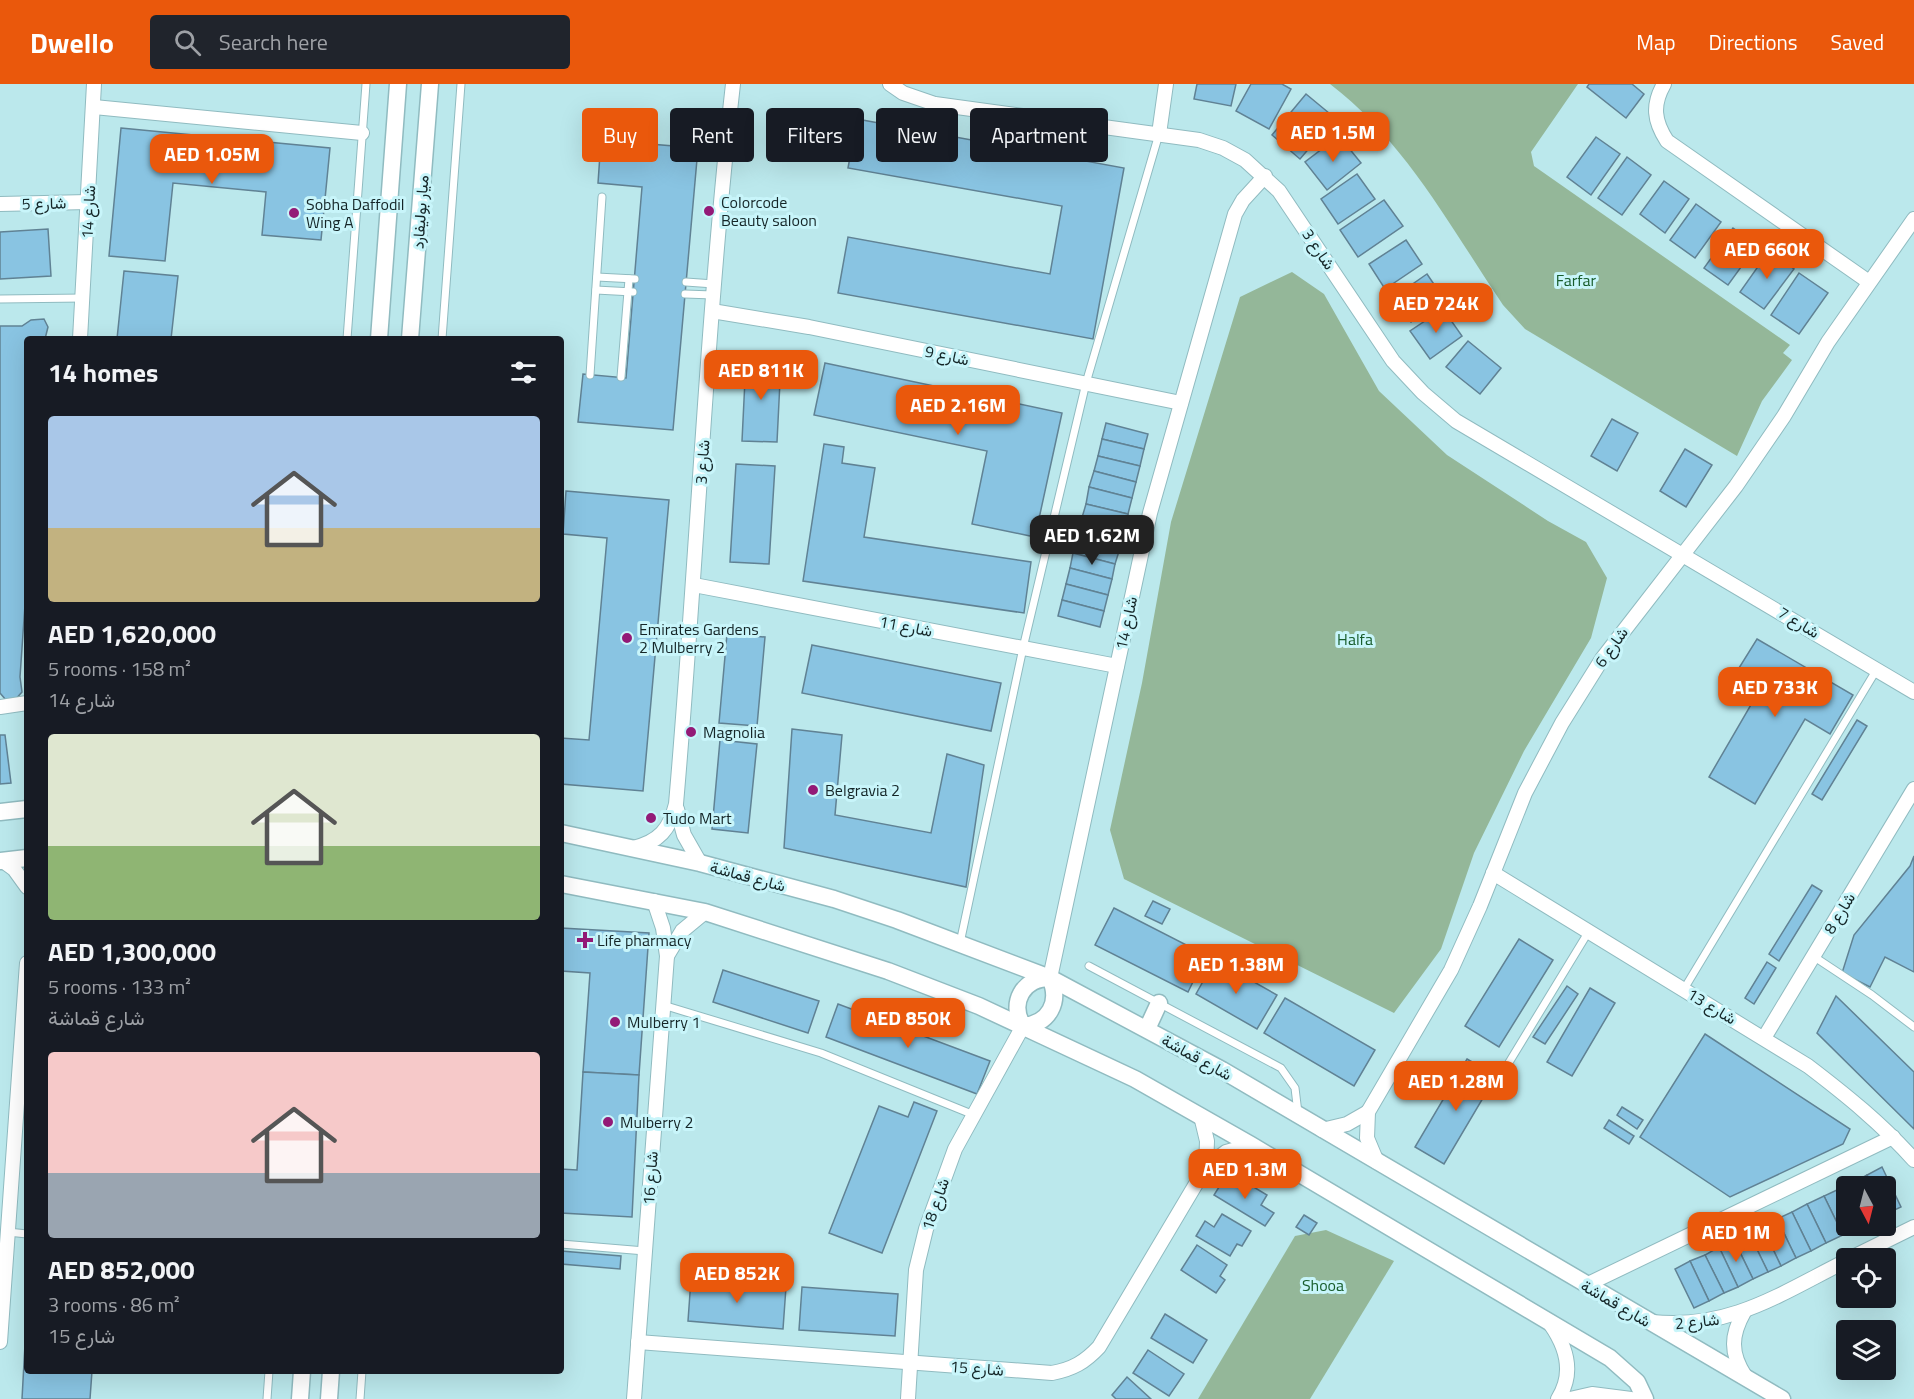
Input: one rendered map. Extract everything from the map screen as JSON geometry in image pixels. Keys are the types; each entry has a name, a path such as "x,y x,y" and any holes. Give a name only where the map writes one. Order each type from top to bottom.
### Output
{"street":[{"name":"شارع 14","path":"80,336 94,84"},
{"name":"ميار بوليفارد","path":"379,336 398,84"},
{"name":"ميار بوليفارد","path":"410,336 430,84"},
{"name":"شارع 3","path":"633,848 649,844 663,834 672,820 676,804 694,585 712,311 733,84"},
{"name":"شارع 3","path":"890,84 903,93 935,104 1199,140 1223,148 1265,176 1292,208 1394,361 1423,393 1456,420 1684,553"},
{"path":"1159,134 1166,84"},
{"path":"1664,84 1657,97 1655,112 1658,128 1667,141 1869,282"},
{"path":"94,107 362,133"},
{"name":"شارع 14","path":"1050,978 1150,513 1235,214 1243,200 1265,176"},
{"name":"شارع 5","path":"0,204 88,202"},
{"name":"شارع 6","path":"1368,1112 1451,970 1525,794 1562,723 1602,659 1736,486 1784,416 1828,342 1914,219"},
{"name":"شارع 9","path":"712,311 809,327 1181,403"},
{"name":"شارع 7","path":"1684,553 1914,692"},
{"name":"شارع 11","path":"694,585 1117,666"},
{"path":"0,708 24,704"},
{"name":"شارع 8","path":"1764,1038 1914,789"},
{"name":"شارع 3","path":"676,804 684,835 700,863"},
{"path":"0,812 24,806"},
{"name":"شارع قماشة","path":"564,834 700,863 834,899 960,943 1050,978 1147,1029 1782,1399"},
{"path":"1,861 24,858"},
{"path":"1,861 14,868 24,883"},
{"name":"شارع 13","path":"1493,873 1764,1038 1850,1098 1893,1137 1914,1160"},
{"path":"564,885 705,912 888,971 1023,1026 1135,1079 1251,1145 1610,1358 1637,1382 1645,1399"},
{"name":"شارع 16","path":"634,1399 667,956 663,928 654,901"},
{"name":"شارع 16","path":"667,956 682,931 705,912"},
{"path":"1050,978 1055,994 1052,1010 1040,1022 1023,1026 1017,1004 1022,990 1035,980 1050,978"},
{"path":"0,1342 2,1276 8,1232 6,1181 24,994"},
{"path":"1147,1029 1159,1003"},
{"name":"شارع 18","path":"908,1399 916,1270 926,1228 939,1188 974,1115 1023,1026"},
{"path":"1322,1130 1347,1124 1368,1112"},
{"path":"1368,1112 1367,1138 1377,1162"},
{"path":"1201,1116 1207,1141 1206,1167"},
{"path":"1586,1285 1893,1137"},
{"name":"شارع 15","path":"638,1342 1052,1373 1070,1369 1086,1360 1099,1347 1206,1167 1226,1152 1251,1145"},
{"path":"1871,1248 1914,1227"},
{"name":"شارع 2","path":"1648,1322 1697,1324 1744,1312 1836,1266"},
{"name":"شارع 2","path":"1744,1312 1735,1327 1732,1345 1736,1362 1746,1378"},
{"path":"1551,1325 1562,1340 1567,1357 1567,1375 1558,1399"},
{"path":"300,1399 302,1374"},
{"path":"329,1399 331,1374"},
{"path":"1570,1399 1592,1394 1630,1399"}],"lane":[{"path":"347,336 366,84"},
{"path":"442,336 461,84"},
{"path":"960,943 1023,648 1086,383 1159,134"},
{"path":"590,375 602,197"},
{"path":"597,277 632,279 621,377"},
{"path":"686,282 714,289"},
{"path":"685,294 714,289"},
{"path":"596,290 631,291"},
{"path":"0,299 84,298"},
{"path":"1684,989 1877,669"},
{"path":"1505,1069 1589,932"},
{"path":"1813,956 1872,995 1914,1027"},
{"path":"1089,966 1281,1068 1295,1088 1298,1116"},
{"path":"663,1005 821,1053 974,1115"},
{"path":"8,1232 24,1234"},
{"path":"564,1244 645,1251"},
{"path":"267,1399 269,1374"},
{"path":"360,1399 362,1374"}],"green space":[{"name":"Farfar","path":"1330,84 1578,84 1531,152 1534,166 1790,345 1783,353 1792,360 1762,401 1737,456 1525,329 1503,305 1445,216 1404,159 1357,107"},
{"name":"Halfa","path":"1292,272 1324,294 1379,391 1447,455 1548,521 1586,542 1607,578 1591,638 1524,751 1474,853 1441,949 1394,1013 1124,879 1110,830 1142,683 1171,522 1240,297"},
{"name":"Shooa","path":"1326,1230 1394,1261 1310,1399 1198,1399 1295,1236"}],"building":[{"path":"1197,84 1236,84 1231,106 1194,99"},
{"path":"1251,84 1282,84 1291,89 1269,129 1236,111"},
{"path":"1589,84 1632,84 1644,94 1626,118 1587,87"},
{"path":"1306,94 1335,118 1300,159 1272,135"},
{"path":"864,120 876,122 876,162 958,162 958,138 970,140 970,162 1091,162 1124,168 1093,339 838,293 848,237 1050,274 1062,206 848,168 849,162 864,162"},
{"name":"Sobha Daffodil Wing A","path":"121,128 330,148 321,240 262,235 266,192 173,183 165,261 109,256"},
{"path":"1339,136 1361,163 1327,190 1305,162"},
{"path":"1596,137 1620,154 1591,195 1567,177"},
{"path":"658,145 670,146 670,162 697,162 673,430 578,422 583,374 626,378 642,187 598,183 599,162 658,162"},
{"path":"1627,157 1651,175 1622,215 1598,198"},
{"path":"1357,174 1375,199 1338,224 1321,199"},
{"path":"1664,181 1689,199 1665,233 1640,214"},
{"path":"1384,200 1403,226 1358,257 1340,230"},
{"path":"1696,204 1721,222 1695,258 1670,240"},
{"path":"1733,228 1757,245 1728,285 1704,268"},
{"path":"48,229 51,276 0,279 0,232"},
{"path":"1406,240 1422,264 1385,289 1369,264"},
{"path":"1769,251 1794,269 1764,309 1740,292"},
{"path":"124,271 178,276 171,336 117,336"},
{"path":"1799,273 1828,293 1799,334 1771,315"},
{"path":"1427,274 1444,299 1411,322 1394,297"},
{"path":"1443,309 1462,336 1430,359 1410,331"},
{"path":"44,319 48,327 46,336 24,336 24,619 20,677 22,692 15,700 6,700 0,693 0,326 22,326 31,320"},
{"path":"1468,341 1501,368 1480,394 1446,367"},
{"path":"746,359 781,361 777,442 742,441"},
{"path":"825,363 1062,413 1035,537 972,524 987,451 814,415"},
{"path":"1612,419 1638,433 1617,471 1591,456"},
{"path":"1106,423 1148,434 1144,449 1102,439"},
{"path":"1102,439 1144,449 1140,466 1098,456"},
{"path":"824,444 844,447 842,463 875,468 864,537 1031,562 1024,613 803,581"},
{"path":"1685,449 1712,465 1686,507 1660,491"},
{"path":"1098,456 1140,466 1136,482 1094,471"},
{"path":"736,464 775,466 769,564 730,562"},
{"path":"1094,471 1136,482 1132,498 1089,487"},
{"path":"1089,487 1132,498 1128,514 1086,504"},
{"name":"Emirates Gardens 2 Mulberry 2","path":"566,491 669,500 643,791 564,784 564,738 589,740 607,538 564,534"},
{"path":"1086,504 1128,514 1124,532 1081,521"},
{"path":"1081,521 1124,532 1120,548 1077,538"},
{"path":"1077,538 1120,548 1115,564 1073,553"},
{"path":"1073,553 1115,564 1112,579 1070,568"},
{"path":"1070,568 1112,579 1108,595 1066,584"},
{"path":"1066,584 1108,595 1104,611 1062,600"},
{"path":"1062,600 1104,611 1100,627 1058,616"},
{"path":"727,634 765,637 757,726 719,723"},
{"path":"1757,639 1853,695 1830,734 1805,719 1755,804 1709,777 1759,691 1734,676"},
{"path":"812,645 1001,683 991,731 802,693"},
{"path":"1857,720 1867,726 1822,800 1812,794"},
{"name":"Belgravia 2","path":"792,729 842,735 835,815 931,833 947,754 984,765 966,887 784,848"},
{"path":"0,735 5,735 11,783 0,784"},
{"path":"720,740 757,744 748,833 712,829"},
{"path":"1914,856 1914,972 1885,957 1870,987 1842,973 1854,935 1910,866"},
{"path":"1812,885 1822,891 1779,961 1769,954"},
{"path":"1153,901 1170,909 1162,924 1145,916"},
{"path":"1114,908 1206,955 1188,992 1095,945"},
{"name":"Mulberry 1","path":"564,928 649,933 639,1075 583,1072 590,973 564,971"},
{"path":"1519,939 1553,960 1499,1047 1465,1026"},
{"path":"1215,960 1277,995 1257,1029 1196,994"},
{"path":"1767,962 1776,968 1754,1004 1745,998"},
{"path":"723,970 819,1001 808,1033 713,1002"},
{"path":"1567,986 1578,994 1545,1044 1533,1037"},
{"path":"1590,988 1615,1003 1572,1076 1547,1062"},
{"path":"1836,996 1914,1072 1914,1129 1817,1033"},
{"path":"1285,998 1375,1050 1354,1086 1264,1033"},
{"path":"838,1004 990,1061 977,1094 826,1037"},
{"path":"1705,1034 1850,1129 1843,1144 1730,1197 1640,1137"},
{"path":"1467,1059 1496,1076 1444,1164 1415,1147"},
{"name":"Mulberry 2","path":"583,1072 639,1075 632,1217 564,1213 564,1169 577,1170"},
{"path":"914,1102 937,1111 882,1253 829,1233 879,1106 908,1117"},
{"path":"1622,1107 1643,1120 1637,1129 1617,1115"},
{"path":"1609,1120 1634,1136 1629,1144 1604,1128"},
{"path":"1882,1167 1886,1176 1868,1176"},
{"path":"1237,1177 1267,1195 1261,1205 1274,1213 1265,1226 1214,1195 1224,1179 1233,1184"},
{"path":"1836,1190 1836,1221 1824,1196"},
{"path":"1824,1196 1836,1221 1836,1236 1841,1236 1826,1243 1807,1204"},
{"path":"1896,1196 1901,1207 1896,1209"},
{"path":"1807,1204 1826,1243 1811,1251 1792,1212"},
{"path":"1792,1212 1811,1251 1796,1258 1777,1219"},
{"path":"1222,1214 1251,1231 1242,1246 1237,1244 1230,1256 1196,1236 1205,1221 1214,1227"},
{"path":"1304,1215 1317,1223 1309,1235 1296,1227"},
{"path":"1777,1219 1796,1258 1781,1266 1762,1226"},
{"path":"1762,1226 1781,1266 1768,1272 1749,1233"},
{"path":"1749,1233 1768,1272 1753,1279 1734,1240"},
{"path":"1734,1240 1753,1279 1738,1287 1719,1247"},
{"path":"1197,1245 1227,1265 1220,1276 1225,1280 1216,1293 1181,1270"},
{"path":"1719,1247 1738,1287 1724,1293 1705,1255"},
{"path":"564,1251 621,1256 620,1269 564,1264"},
{"path":"1705,1255 1724,1293 1709,1301 1690,1261"},
{"path":"1690,1261 1709,1301 1694,1308 1675,1269"},
{"path":"691,1279 786,1287 783,1329 688,1321"},
{"path":"802,1287 898,1294 895,1336 799,1330"},
{"path":"1165,1314 1207,1340 1193,1363 1151,1338"},
{"path":"1148,1350 1184,1374 1169,1396 1133,1373"},
{"path":"24,1363 24,1374 92,1374 90,1399 22,1399"},
{"path":"1127,1377 1151,1399 1116,1399 1112,1395"}],"place":[{"name":"Colorcode Beauty saloon","path":"709,211"},
{"name":"Sobha Daffodil Wing A","path":"294,213"},
{"name":"Emirates Gardens 2 Mulberry 2","path":"627,638"},
{"name":"Magnolia","path":"691,732"},
{"name":"Belgravia 2","path":"813,790"},
{"name":"Tudo Mart","path":"651,818"},
{"name":"Life pharmacy","path":"585,940"},
{"name":"Mulberry 1","path":"615,1022"},
{"name":"Mulberry 2","path":"608,1122"}]}
